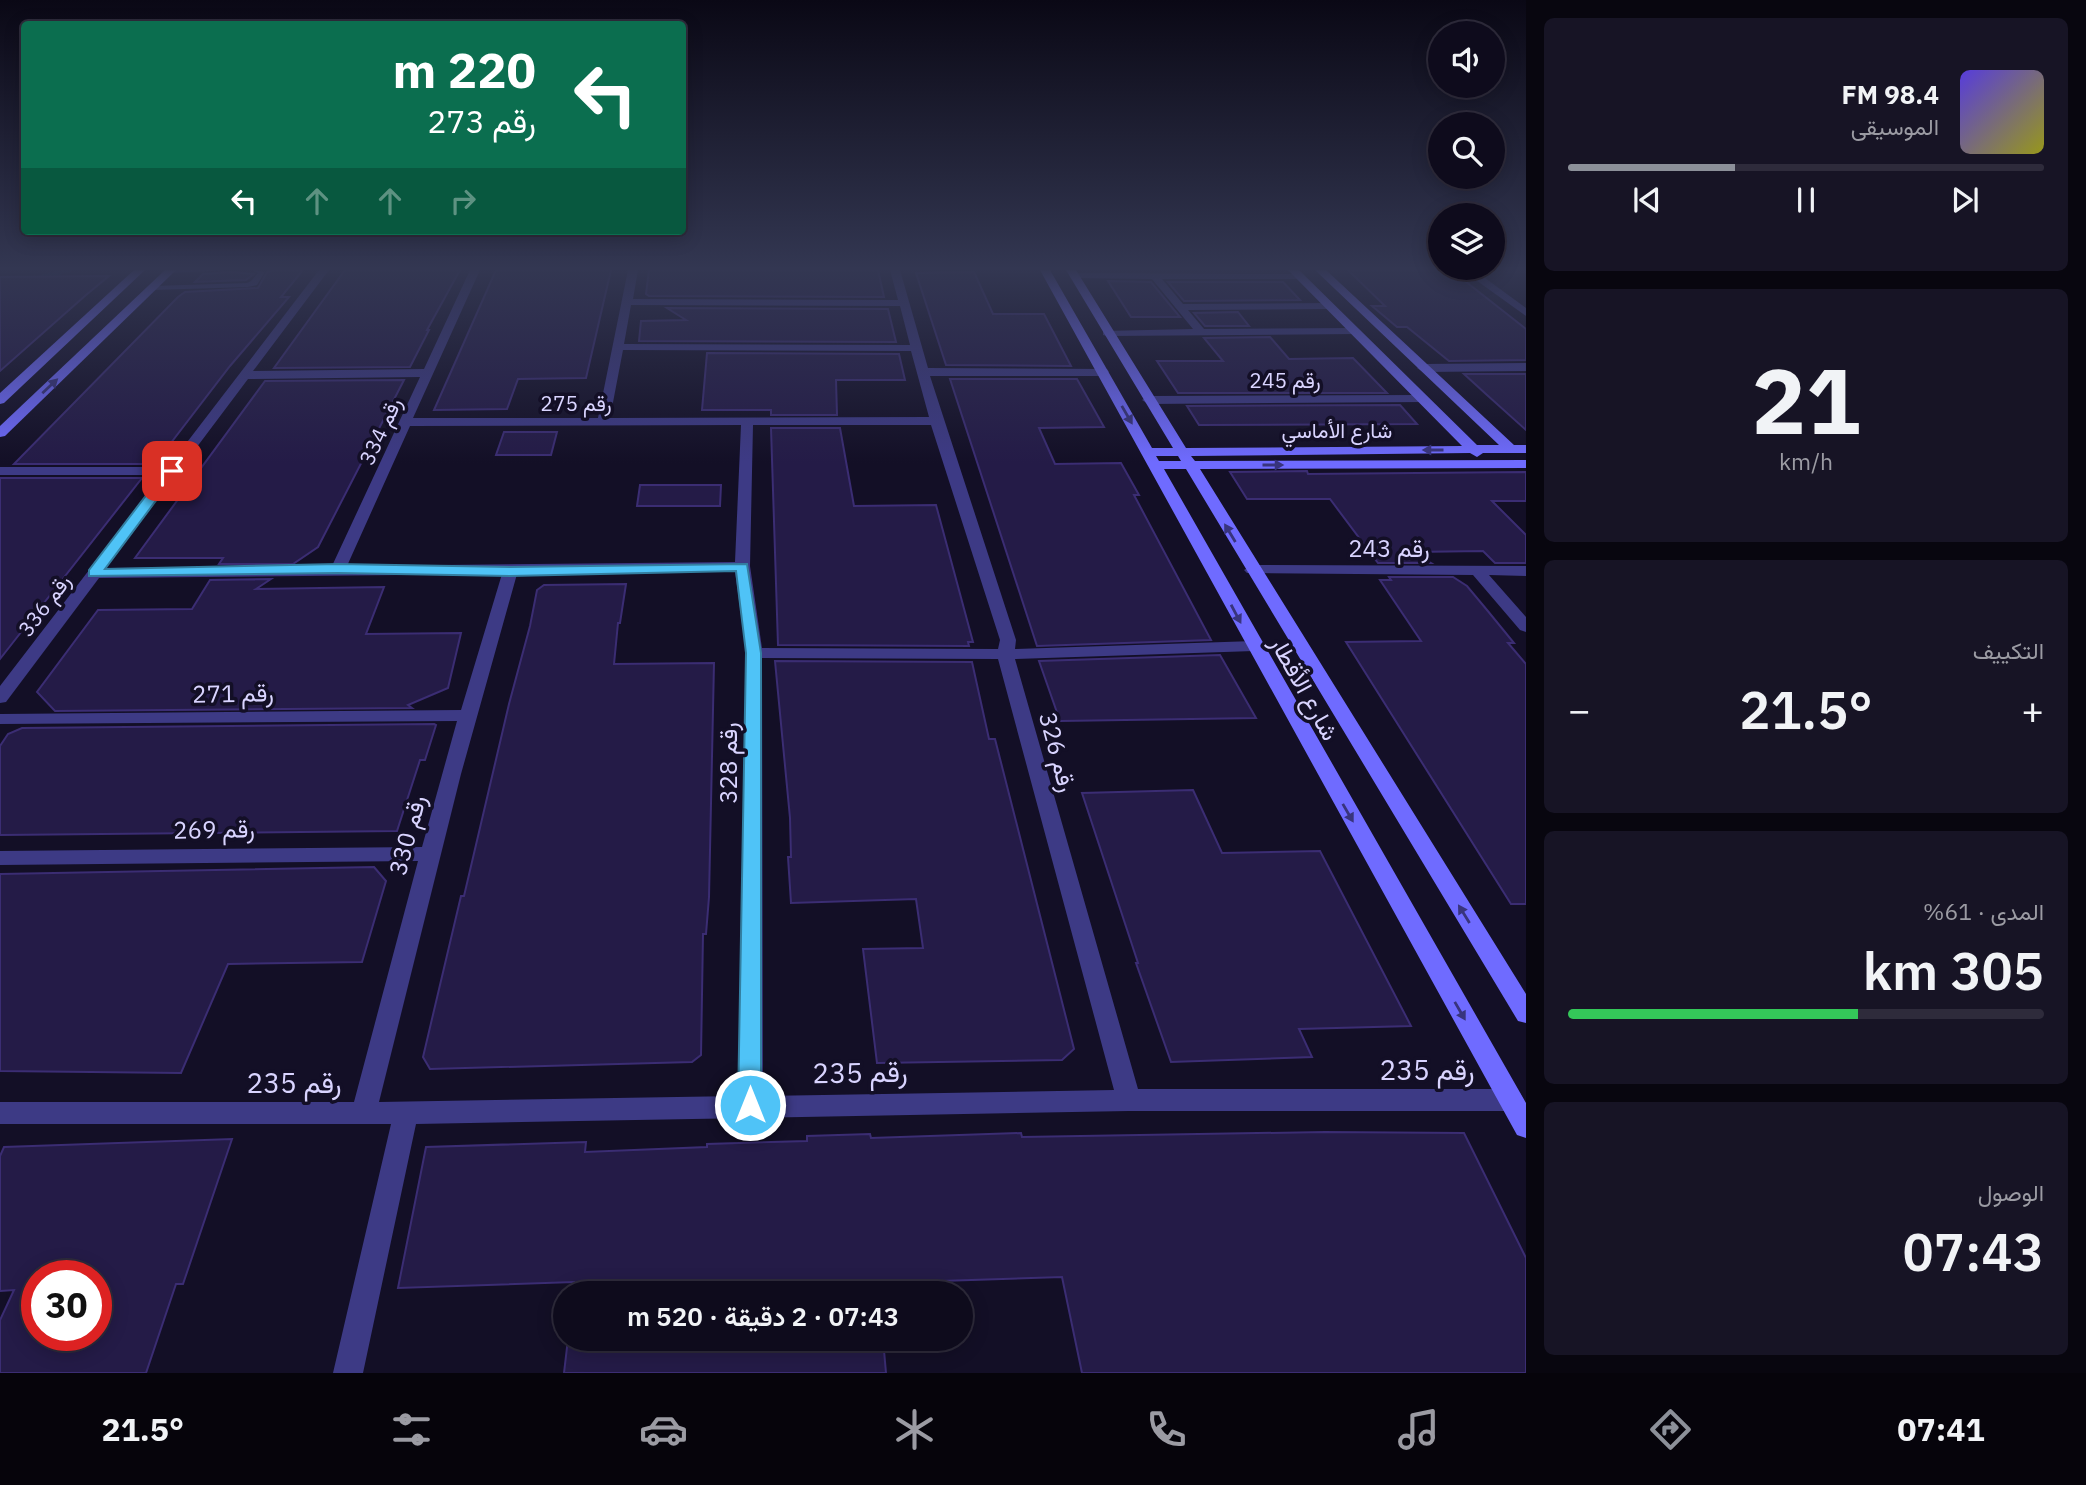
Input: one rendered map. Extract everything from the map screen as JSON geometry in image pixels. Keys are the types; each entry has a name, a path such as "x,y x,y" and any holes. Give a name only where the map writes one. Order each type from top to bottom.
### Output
{"street":[{"path":"0,400 72,334"},
{"path":"0,433 104,334"},
{"name":"رقم 336","path":"0,698 275,334"},
{"name":"رقم 334","path":"338,569 445,334"},
{"path":"603,422 621,334"},
{"name":"رقم 326","path":"912,334 936,421 1008,640 1005,654 1129,1100"},
{"name":"شارع الأقطار","path":"1081,334 1526,1127"},
{"name":"شارع الأقطار","path":"1108,334 1526,1014"},
{"path":"1358,334 1489,464"},
{"path":"1387,334 1526,464"},
{"path":"619,347 915,348"},
{"path":"1423,368 1526,368"},
{"path":"923,372 1102,372"},
{"path":"244,375 427,373"},
{"name":"رقم 245","path":"1149,400 1421,399"},
{"name":"رقم 275","path":"405,422 936,421"},
{"name":"رقم 328","path":"747,423 742,566 754,653 750,1105"},
{"name":"شارع الأماسي","path":"1185,458 1469,445 1506,445 1526,449"},
{"name":"شارع الأماسي","path":"1152,458 1526,464"},
{"path":"0,471 172,471"},
{"path":"94,573 338,569 510,572 742,566"},
{"name":"رقم 243","path":"1252,570 1526,571"},
{"name":"رقم 330","path":"364,1114 466,715 510,572"},
{"path":"1477,572 1526,627"},
{"path":"754,653 1005,654 1254,646"},
{"name":"رقم 271","path":"0,719 466,715"},
{"name":"رقم 269","path":"0,858 429,854"},
{"name":"رقم 235","path":"0,1113 364,1114 1129,1100 1511,1100"},
{"path":"348,1373 406,1113"}],"building":[{"path":"0,334 42,334 0,371"},
{"path":"142,334 257,334 152,464 14,464"},
{"path":"299,334 427,334 410,367 274,368"},
{"path":"468,334 596,334 586,378 518,379 507,409 434,410"},
{"path":"640,334 894,334 896,342 639,341"},
{"path":"936,334 1054,334 1071,366 946,365"},
{"path":"1416,334 1526,334 1526,360 1449,361"},
{"path":"1270,337 1289,359 1353,358 1387,393 1178,393 1157,361 1223,361 1204,338"},
{"path":"707,353 899,354 905,380 836,380 837,415 771,415 771,410 702,410"},
{"path":"1464,374 1526,374 1526,430 1487,395"},
{"path":"950,379 1077,379 1104,427 1039,428 1055,464 1121,463 1139,495 1134,495 1211,640 1037,646"},
{"path":"404,380 318,547 293,564 219,564 223,558 135,558 265,381"},
{"path":"1400,405 1417,424 1199,425 1187,406"},
{"path":"771,428 840,428 854,506 936,505 973,642 968,642 969,646 778,645"},
{"path":"504,432 557,432 551,455 496,455"},
{"path":"1307,471 1308,474 1526,472 1526,501 1492,501 1526,535 1526,563 1495,563 1483,551 1413,552 1431,563 1378,563 1330,499 1247,499 1230,472"},
{"path":"0,478 142,478 0,659"},
{"path":"640,485 721,485 720,506 637,506"},
{"path":"1389,577 1453,577 1467,586 1514,643 1508,643 1526,664 1526,904 1511,904 1346,642 1421,641 1380,580 1391,580"},
{"path":"271,579 256,589 384,587 366,634 461,633 448,688 408,705 412,708 55,711 37,692 98,610 192,609 210,580"},
{"path":"626,584 618,623 614,664 714,663 709,897 706,934 703,934 701,1055 692,1062 430,1069 423,1057 537,590 544,585"},
{"path":"1220,655 1256,718 1060,721 1039,661"},
{"path":"775,661 972,662 989,739 995,739 1074,1049 1062,1060 877,1063 863,949 923,948 916,899 791,903 788,857 791,857 790,818"},
{"path":"436,725 425,760 420,760 397,831 0,835 0,746 8,734 22,728"},
{"path":"1193,790 1222,853 1320,851 1411,1026 1299,1029 1312,1057 1171,1062 1136,963 1082,793"},
{"path":"374,867 386,881 362,962 228,964 181,1073 0,1071 0,874"},
{"path":"1325,1132 1464,1133 1526,1258 1526,1373 1082,1373 1062,1277 939,1281 553,1281 398,1288 426,1147 586,1142 585,1152 807,1141 807,1136 870,1134 871,1138 1021,1133 1022,1137"},
{"path":"232,1139 183,1284 176,1284 146,1373 0,1373 0,1320 14,1290 0,1291 0,1156 4,1147"},
{"path":"567,1351 884,1351 886,1373 564,1373"}],"route":[{"path":"172,471 94,573 338,569 510,572 742,566 754,653 750,1105"}]}
